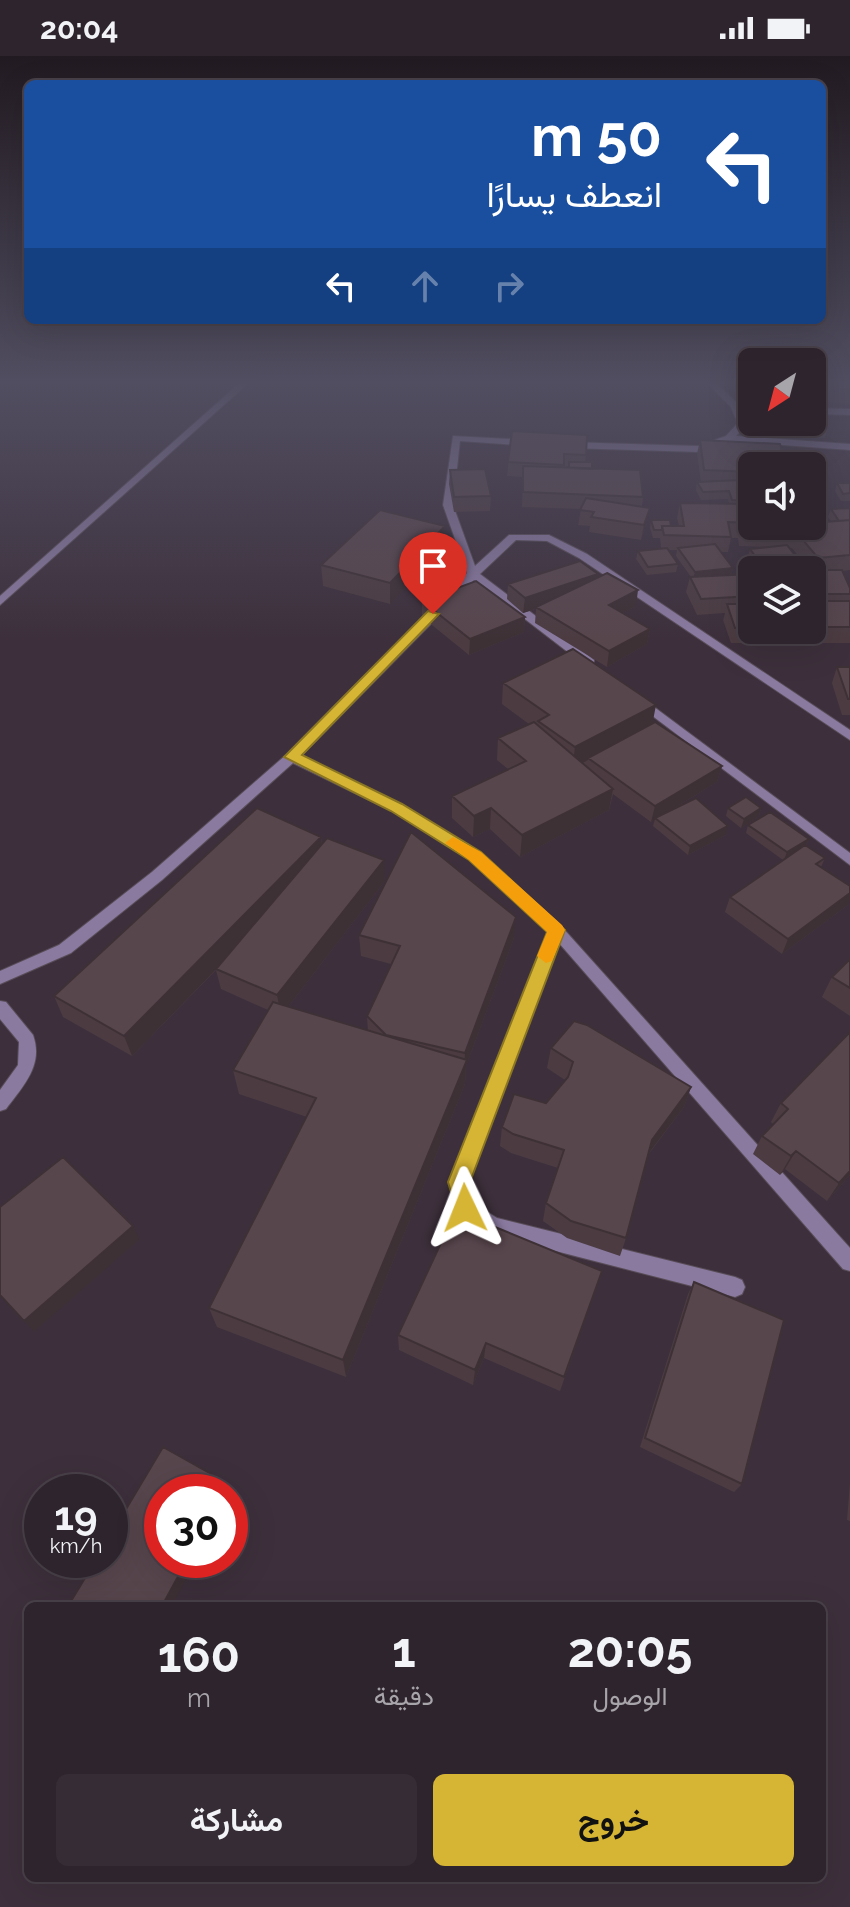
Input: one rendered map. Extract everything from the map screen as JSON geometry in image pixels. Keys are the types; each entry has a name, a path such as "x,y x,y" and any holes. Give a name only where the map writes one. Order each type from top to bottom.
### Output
{"street":[{"path":"0,602 152,466"},
{"path":"453,466 448,505 473,574 599,669"},
{"path":"0,978 65,949 157,876 292,757 513,537 549,538 583,556 850,736"},
{"path":"624,688 850,860"},
{"path":"292,757 397,808 475,856 556,930 850,1262"},
{"path":"556,930 459,1182 465,1208 493,1226 735,1287"},
{"path":"0,1007 27,1040 27,1067 0,1104"}],"building":[{"path":"523,466 640,470 643,497 523,492"},
{"path":"569,466 592,466 592,469"},
{"path":"704,466 738,466 738,471 704,470"},
{"path":"485,469 491,496 454,497 450,470"},
{"path":"738,480 738,500 732,500 729,491 703,492 697,482"},
{"path":"837,483 850,483 850,493 843,494"},
{"path":"586,498 650,508 644,525 591,517 594,512 580,510"},
{"path":"680,503 738,504 738,522 728,522 731,537 664,535 662,526 684,526"},
{"path":"850,508 850,520 839,521 831,509"},
{"path":"380,510 445,526 390,583 321,565"},
{"path":"651,520 670,520 671,526 654,530"},
{"path":"850,520 850,555 816,556 803,540 826,540 826,522"},
{"path":"715,544 733,568 695,572 678,548"},
{"path":"787,545 796,556 755,556 750,549"},
{"path":"667,548 678,564 648,567 638,551"},
{"path":"580,561 598,574 525,598 508,584"},
{"path":"826,570 842,570 850,594 826,594"},
{"path":"607,573 638,590 609,605 650,629 609,651 536,607"},
{"path":"738,575 738,597 701,599 690,577"},
{"path":"476,581 525,617 470,639 422,601"},
{"path":"826,601 850,601 850,627 826,627"},
{"path":"727,604 738,604 738,628 735,628"},
{"path":"573,649 656,705 575,747 538,721 549,715 503,683"},
{"path":"837,667 850,667 850,699 848,699"},
{"path":"534,722 613,789 522,835 491,808 474,816 452,796 526,761 498,738"},
{"path":"655,722 722,766 655,806 588,758"},
{"path":"746,797 761,808 744,819 728,808"},
{"path":"696,798 728,826 690,846 655,818"},
{"path":"257,808 321,837 124,1036 54,996"},
{"path":"770,812 809,839 787,852 748,825"},
{"path":"411,832 516,917 465,1053 386,1035 367,1016 400,946 359,935"},
{"path":"327,838 384,860 277,995 216,969"},
{"path":"805,845 825,858 816,864 850,886 850,893 788,939 730,897"},
{"path":"850,959 850,988 832,977"},
{"path":"273,1002 467,1060 343,1360 209,1308 316,1098 233,1070"},
{"path":"574,1021 587,1025 691,1087 652,1140 626,1238 571,1221 546,1203 564,1150 513,1134 502,1127 514,1094 546,1103 568,1077 573,1062 551,1048"},
{"path":"850,1032 850,1171 839,1183 796,1151 791,1156 762,1136 788,1109 781,1103"},
{"path":"63,1157 133,1226 24,1321 0,1295 0,1207"},
{"path":"456,1211 602,1271 564,1377 486,1343 475,1370 398,1335"},
{"path":"694,1282 784,1320 742,1484 645,1438"},
{"path":"163,1447 211,1474 147,1474"},
{"path":"144,1479 144,1578 177,1578 164,1602 70,1602 85,1578 128,1578 128,1506"}],"slow traffic":[{"path":"453,843 475,856 556,930 546,956"}],"route":[{"path":"433,614 292,757 397,808 475,856 556,930 459,1182 465,1208"}]}
